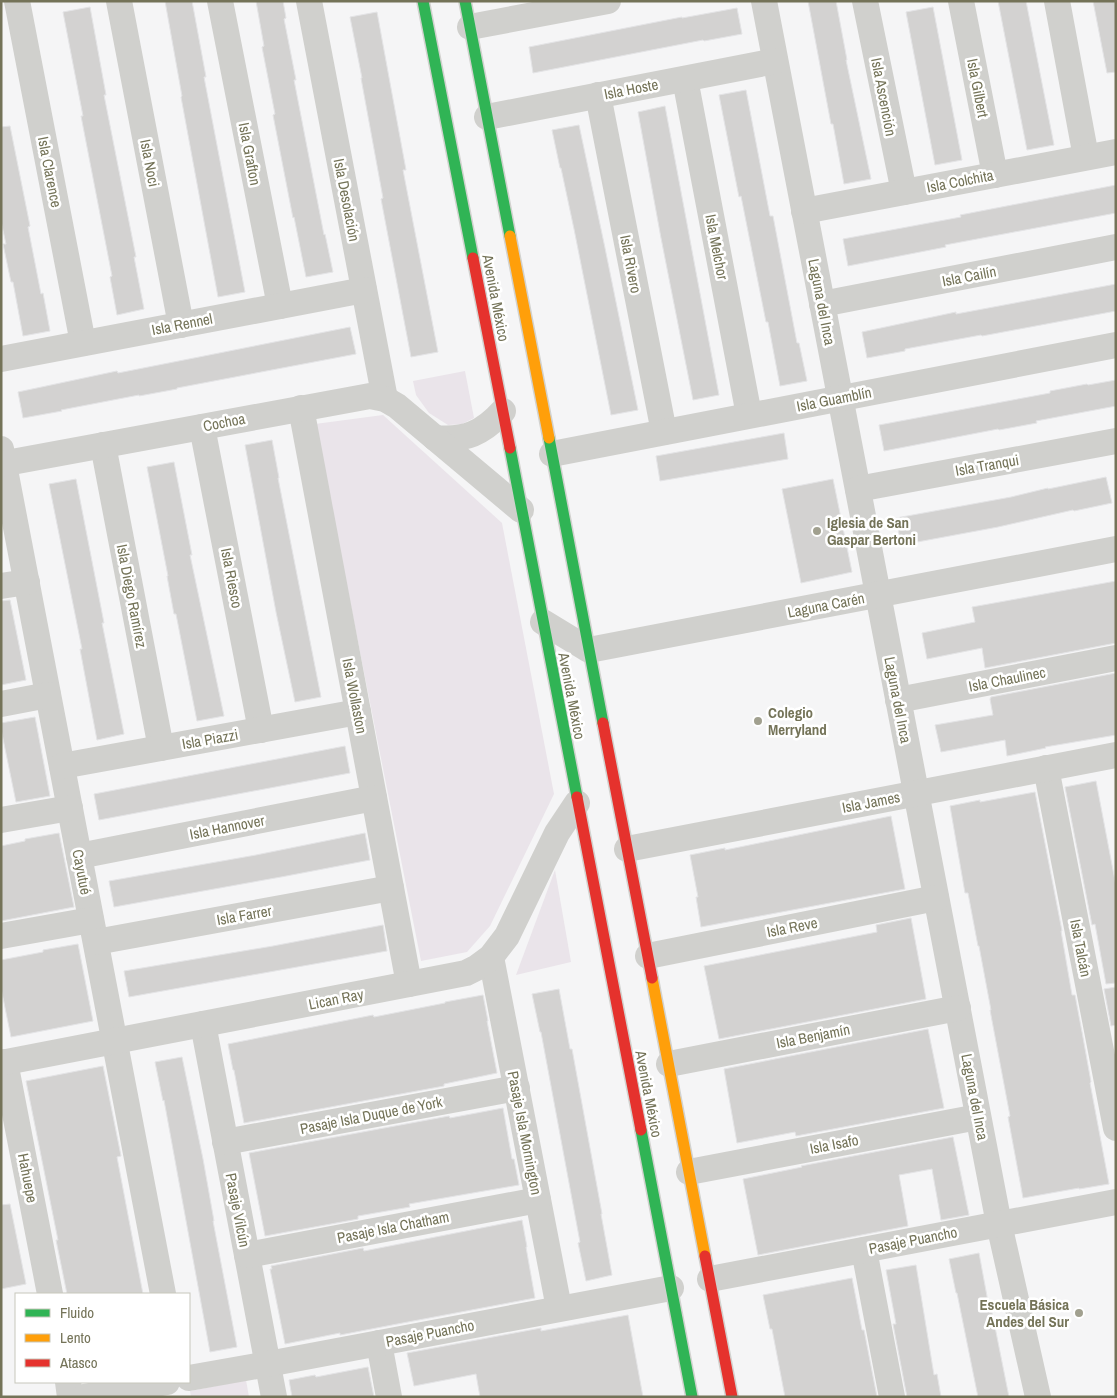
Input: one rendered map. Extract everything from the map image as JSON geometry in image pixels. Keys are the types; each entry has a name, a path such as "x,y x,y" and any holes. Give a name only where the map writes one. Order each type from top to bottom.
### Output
{"street":[{"name":"Isla Clarence","path":"17,1 83,343"},
{"name":"Isla Noci","path":"119,1 181,325"},
{"name":"Isla Grafton","path":"220,1 280,306"},
{"name":"Isla Desolación","path":"309,1 385,399"},
{"name":"Avenida México","path":"423,1 482,282 521,510 692,1397"},
{"name":"Avenida México","path":"465,1 487,117 514,279 552,454 732,1397"},
{"path":"470,27 608,1"},
{"name":"Laguna del Inca","path":"764,1 999,1224 1038,1397"},
{"name":"Isla Ascención","path":"866,1 904,192"},
{"name":"Isla Gilbert","path":"960,1 995,175"},
{"path":"1057,1 1086,157"},
{"name":"Isla Hoste","path":"487,117 775,61"},
{"name":"Isla Melchor","path":"685,78 749,416"},
{"name":"Isla Rivero","path":"598,95 664,432"},
{"name":"Isla Colchita","path":"804,211 1116,152"},
{"name":"Isla Cailín","path":"822,304 1116,247"},
{"name":"Isla Rennel","path":"1,359 364,290"},
{"name":"Isla Guamblín","path":"552,454 1116,345"},
{"name":"Cochoa","path":"2,458 103,445 363,396 377,397 397,406 521,510"},
{"name":"Isla Wollaston","path":"301,408 409,984"},
{"path":"435,438 458,438 470,435 493,422 503,410"},
{"name":"Isla Riesco","path":"202,426 261,730"},
{"name":"Isla Tranqui","path":"858,489 1116,441"},
{"name":"Isla Diego Ramírez","path":"103,445 161,748"},
{"name":"Cayutué","path":"2,458 163,1293"},
{"name":"Laguna Carén","path":"589,650 1116,549"},
{"path":"1,586 27,582"},
{"path":"543,622 589,650"},
{"name":"Isla Chaulinec","path":"898,700 1116,658"},
{"path":"1,704 48,695"},
{"name":"Isla Piazzi","path":"62,766 358,712"},
{"name":"Isla James","path":"627,849 1116,755"},
{"name":"Isla Talcán","path":"1046,768 1116,1128"},
{"name":"Isla Hannover","path":"79,856 374,798"},
{"name":"Lican Ray","path":"3,1062 466,973 483,964 491,957 507,936 557,833 577,803"},
{"path":"1,820 70,808"},
{"name":"Isla Farrer","path":"1,936 94,931 391,888"},
{"name":"Isla Reve","path":"648,956 936,898"},
{"name":"Pasaje Isla Mornington","path":"491,957 559,1308"},
{"name":"Isla Benjamín","path":"669,1064 958,1008"},
{"name":"Pasaje Vilcún","path":"203,1024 274,1397"},
{"name":"Hahuepe","path":"3,1062 50,1293"},
{"name":"Pasaje Isla Duque de York","path":"225,1142 516,1088"},
{"name":"Isla Isafo","path":"689,1172 978,1116"},
{"name":"Pasaje Isla Chatham","path":"247,1255 538,1200"},
{"name":"Pasaje Puancho","path":"710,1279 1116,1202"},
{"path":"864,1250 892,1397"},
{"name":"Pasaje Puancho","path":"190,1378 671,1288"},
{"path":"378,1343 389,1397"},
{"path":"68,1383 70,1397"},
{"path":"84,1397 151,1388"}],"shaded area":[{"path":"465,371 474,418 462,424 448,425 429,413 416,395 413,381"},
{"path":"383,415 502,523 554,794 490,926 467,952 421,961 315,424"},
{"path":"555,870 571,962 516,975"},
{"path":"246,1380 249,1397 191,1397 190,1391"}],"building":[{"path":"165,1 192,1 206,77 204,77 245,292 218,297"},
{"path":"256,1 283,1 286,18 284,19 296,80 294,80 333,272 306,277 273,115 275,114 262,47 264,46"},
{"path":"808,1 836,1 846,60 871,179 844,184"},
{"path":"998,1 1026,1 1054,145 1027,150"},
{"path":"1093,1 1116,1 1116,72 1107,73"},
{"path":"90,7 106,95 104,95 136,257 134,257 144,309 117,315 110,277 112,276 63,12"},
{"path":"933,7 962,160 935,165 906,12"},
{"path":"737,8 742,34 533,73 529,47"},
{"path":"377,12 406,170 403,170 438,352 411,357 381,199 383,198 350,17"},
{"path":"746,90 770,216 773,216 797,343 799,343 807,381 780,386 719,95"},
{"path":"665,106 719,395 693,400 638,112"},
{"path":"579,125 638,410 611,415 552,130"},
{"path":"10,126 30,226 28,227 41,294 43,293 50,331 23,336 13,282 11,282 3,244 6,244 1,221 1,127"},
{"path":"1116,185 1116,213 945,245 946,247 848,266 843,239"},
{"path":"1116,284 1116,311 905,349 905,351 867,358 862,332 956,312 956,314"},
{"path":"350,327 356,354 23,418 18,392 117,371 118,373"},
{"path":"1116,380 1116,406 1036,421 1037,423 884,451 879,425 1050,393 1050,391"},
{"path":"784,433 788,459 660,481 656,456"},
{"path":"272,440 321,697 295,702 245,445"},
{"path":"174,462 192,555 190,555 224,716 197,721 176,614 174,614 147,467"},
{"path":"1106,477 1112,503 901,545 896,518"},
{"path":"76,479 124,734 97,740 80,649 82,649 49,484"},
{"name":"Iglesia de San Gaspar Bertoni","path":"833,479 852,572 801,583 782,489"},
{"path":"1116,581 1116,643 985,668 982,648 927,659 922,633 975,622 972,607"},
{"path":"10,600 26,680 1,685 1,601"},
{"path":"1116,673 1116,735 1045,747 1007,756 1005,740 941,752 935,725 993,715 991,697"},
{"path":"35,717 50,796 16,802 1,723"},
{"path":"345,746 350,773 99,820 94,794"},
{"path":"1096,781 1116,886 1116,983 1106,984 1095,924 1092,925 1065,787"},
{"path":"1035,792 1062,931 1072,995 1075,995 1082,1032 1109,1184 1023,1198 991,1010 968,893 965,893 950,806"},
{"path":"891,816 905,889 701,927 696,897 698,897 690,855 725,848 725,850"},
{"path":"59,833 74,907 1,921 1,846 25,841 25,839"},
{"path":"365,833 370,860 114,907 109,881 256,855"},
{"path":"911,918 926,999 719,1039 704,966 877,932 876,925"},
{"path":"383,925 387,951 129,997 124,971"},
{"path":"78,944 93,1021 11,1037 1,988 1,960"},
{"path":"1116,987 1116,1025 1111,1026 1104,989"},
{"path":"559,989 570,1049 572,1049 612,1275 586,1281 541,1032 532,994"},
{"path":"483,995 497,1073 444,1084 444,1086 244,1123 228,1044"},
{"path":"928,1029 944,1108 796,1136 795,1132 737,1143 724,1069"},
{"path":"182,1057 203,1159 237,1347 210,1352 164,1100 155,1062"},
{"path":"103,1066 121,1156 117,1157 143,1293 67,1293 26,1081"},
{"path":"503,1108 512,1159 514,1159 519,1185 409,1204 410,1207 358,1216 358,1219 265,1236 249,1153 449,1116 450,1118"},
{"path":"953,1137 969,1215 941,1220 932,1169 899,1175 908,1226 758,1255 743,1179"},
{"path":"10,1204 26,1284 1,1289 1,1205"},
{"path":"522,1220 535,1298 285,1344 270,1269 272,1269 271,1266 363,1248 364,1251"},
{"path":"979,1253 1009,1397 978,1397 956,1293 949,1259"},
{"path":"916,1265 934,1375 937,1374 941,1397 907,1397 893,1324 896,1324 886,1270"},
{"path":"852,1278 877,1397 785,1397 772,1329 770,1329 763,1295"},
{"path":"628,1315 643,1397 480,1397 476,1374 414,1386 407,1353 541,1328 541,1331"},
{"path":"368,1367 374,1397 292,1397 289,1380"}],"traffic: fast":[{"path":"423,1 473,258"},
{"path":"465,1 510,236"},
{"path":"549,438 603,723"},
{"path":"510,448 577,797"},
{"path":"641,1130 692,1397"}],"traffic: slow":[{"path":"510,236 549,438"},
{"path":"652,978 705,1256"}],"traffic: jam":[{"path":"473,258 510,448"},
{"path":"603,723 652,978"},
{"path":"577,797 641,1130"},
{"path":"705,1256 732,1397"}],"place":[{"name":"Iglesia de San Gaspar Bertoni","path":"817,531"},
{"name":"Colegio Merryland","path":"758,721"},
{"name":"Escuela Básica Andes del Sur","path":"1079,1313"}]}
